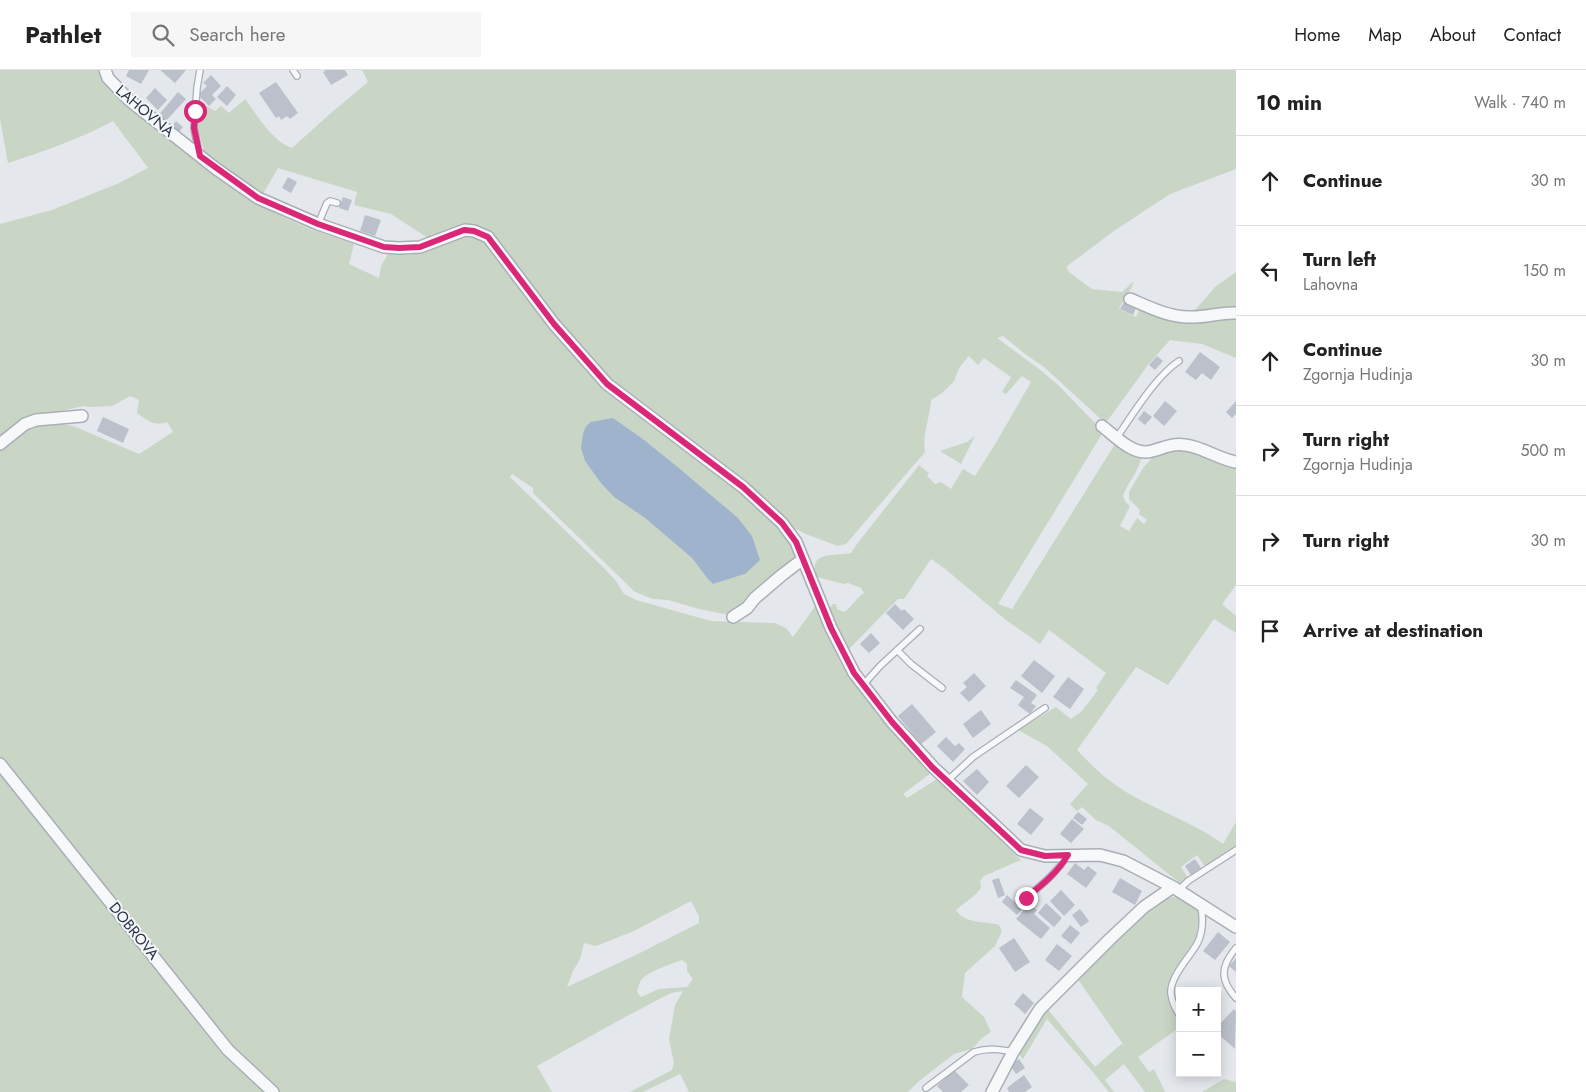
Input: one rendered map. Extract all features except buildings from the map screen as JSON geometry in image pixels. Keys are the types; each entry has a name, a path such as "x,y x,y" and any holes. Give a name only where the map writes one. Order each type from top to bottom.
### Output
{"street":[{"name":"LAHOVNA","path":"105,70 108,78 128,100 258,198 318,224 384,247 420,247 464,230 474,231 488,237 554,324 607,384 743,487 782,523 796,542 831,628 854,673 932,767 1021,850 1045,856 1100,855 1123,861 1176,889 1236,927"},
{"path":"1130,299 1171,316 1190,317 1236,313"},
{"path":"0,444 25,424 36,420 82,416"},
{"path":"1102,426 1133,450 1150,452 1176,443 1191,446 1236,462"},
{"path":"733,617 747,608 782,575 804,559"},
{"name":"DOBROVA","path":"0,764 228,1050 273,1092"},
{"path":"992,1092 1013,1052 1040,1009 1144,907 1176,889"}],"lane":[{"path":"200,70 194,128 200,156"},
{"path":"293,70 297,76"},
{"path":"318,224 327,203 330,201 337,203"},
{"path":"1116,437 1161,376 1170,366 1179,361"},
{"path":"863,685 920,629"},
{"path":"897,650 911,664 942,688"},
{"path":"947,781 973,757 1045,708"},
{"path":"1176,889 1236,850"},
{"path":"1026,898 1051,876 1068,855"},
{"path":"1176,1006 1171,994 1171,987 1198,941 1203,915 1201,904"},
{"path":"1236,948 1226,964 1224,972 1224,980 1236,998"},
{"path":"926,1088 974,1052 999,1049 1013,1052"}],"green space":[{"path":"0,70 100,70 254,201 310,229 354,244 349,264 379,278 381,266 388,254 410,255 465,235 477,236 487,241 559,338 597,377 758,504 785,535 796,557 743,606 729,615 668,600 653,599 635,592 533,493 533,488 512,474 510,477 604,568 616,581 624,594 636,600 711,621 775,623 786,628 793,637 816,605 842,666 864,696 931,773 903,794 907,798 937,779 1021,860 984,876 980,881 981,888 956,910 969,920 999,925 1002,931 995,946 965,973 962,997 984,1017 991,1032 982,1038 972,1049 954,1054 908,1092 689,1092 680,1074 643,1092 630,1092 672,1070 674,1063 669,1039 675,1005 683,991 671,993 537,1066 552,1092 0,1092 0,448 23,427 53,423 73,426 139,454 173,432 167,422 154,423 137,413 139,400 130,396 112,406 83,406 44,415 0,440 0,224 52,210 119,183 148,168 113,121 75,139 8,163 0,119","holes":["613,418 674,464 745,574 713,584 692,558 645,518 614,497 600,482 585,461 581,448","691,901 699,916 699,923 567,987 580,959 584,943 596,946 634,931","682,960 687,964 687,971 693,979 687,987 659,989 641,997 637,992 641,980 655,971"]},
{"path":"362,70 1236,70 1236,169 1170,194 1114,231 1066,267 1069,272 1092,289 1122,292 1134,281 1119,309 1136,317 1141,307 1190,316 1215,287 1236,272 1236,358 1202,344 1170,340 1148,365 1108,420 1104,422 1044,367 1003,336 997,338 1057,384 1099,427 1141,459 1123,496 1130,506 1120,526 1129,531 1137,518 1144,524 1147,520 1139,514 1140,510 1129,499 1129,492 1143,468 1153,457 1165,450 1188,448 1236,466 1236,585 1222,604 1236,616 1236,633 1214,619 1168,685 1136,667 1077,750 1101,774 1119,787 1148,804 1194,826 1223,844 1236,822 1236,848 1206,868 1197,855 1181,867 1188,878 1181,884 1109,826 1096,820 1082,807 1077,811 1070,804 1088,784 1047,746 1018,730 1056,707 1071,719 1082,711 1098,690 1096,688 1106,673 1049,630 1040,644 1006,620 931,559 904,599 898,599 849,649 828,610 833,604 836,604 837,609 844,612 864,593 861,588 848,583 844,584 817,577 815,569 819,559 824,556 851,553 919,465 929,473 927,476 935,484 941,482 951,489 963,469 975,476 1031,382 1022,376 1006,394 1002,392 1011,377 984,358 978,365 969,356 959,368 954,381 942,393 931,400 924,445 925,452 846,544 838,546 808,535 794,528 770,503 613,381 597,366 539,297 496,239 475,228 462,226 450,229 431,240 391,214 354,205 357,192 278,168 263,194 238,179 205,154 197,127 199,102 215,111 221,106 229,113 245,99 272,134 285,145 292,148 368,82","holes":["1102,434 1115,444 1012,609 998,604"]},
{"path":"975,436 961,464 940,451 967,442"},
{"path":"1178,896 1197,910 1200,916 1195,939 1173,973 1167,987 1169,1002 1176,1017 1176,1030 1138,1057 1149,1072 1154,1069 1165,1092 1145,1092 1124,1064 1105,1080 1114,1092 1109,1092 1047,1019 1023,1059 1016,1050 1046,1007 1095,1067 1122,1044 1125,1047 1077,978 1129,926 1151,907 1169,898"},
{"path":"1224,1079 1236,1082 1236,1092 1202,1092"}],"water":[{"path":"613,418 643,439 738,518 752,536 760,560 745,574 713,584 692,558 645,518 614,497 585,461 581,448 586,426 591,422"}],"route":[{"path":"195,111 194,128 200,156 258,198 318,224 384,247 420,247 464,230 474,231 488,237 554,324 607,384 743,487 782,523 796,542 831,628 854,673 892,722 932,767 1021,850 1045,856 1068,855 1046,881 1026,898"}]}
